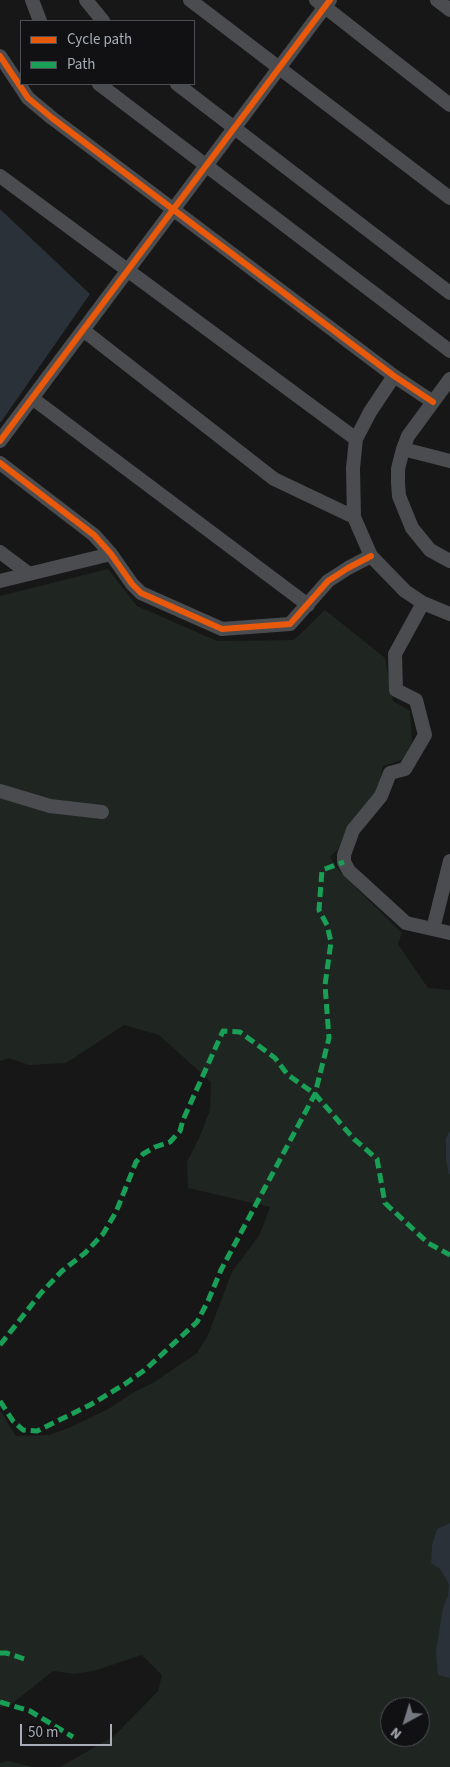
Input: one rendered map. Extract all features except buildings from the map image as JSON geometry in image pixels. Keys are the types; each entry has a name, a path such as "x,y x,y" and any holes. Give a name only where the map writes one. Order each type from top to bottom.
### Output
{"street":[{"path":"32,0 40,20"},
{"path":"86,0 102,20"},
{"path":"190,0 450,198"},
{"path":"436,0 450,10"},
{"path":"0,441 280,67 324,2 450,105"},
{"path":"0,56 28,98 52,118 394,376 433,402"},
{"path":"100,85 450,351"},
{"path":"178,85 450,293"},
{"path":"0,176 356,439"},
{"path":"82,330 274,479 354,517"},
{"path":"394,376 370,412 356,439 352,468 354,517 371,556 405,591 424,603 450,614"},
{"path":"450,379 416,424 403,449 398,468 399,496 405,513 423,543 430,550 450,561"},
{"path":"32,398 308,605"},
{"path":"403,449 450,461"},
{"path":"0,462 94,535 141,593 222,629 290,624 328,581 371,556"},
{"path":"0,552 28,573"},
{"path":"0,581 111,554"},
{"path":"424,603 395,654 396,690 416,700 425,735 405,768 390,773 381,796 353,830 344,855 344,862 348,871 406,923 450,933"},
{"path":"0,791 50,806 102,812"},
{"path":"433,929 450,861"}],"shaded area":[{"path":"0,209 90,294 1,422 0,422"},
{"path":"108,569 137,606 217,641 294,640 325,610 385,658 393,701 410,711 412,742 402,760 383,766 377,794 344,835 338,849 330,857 340,872 402,933 398,944 428,988 450,990 450,1767 60,1767 114,1736 158,1691 162,1675 142,1655 97,1670 74,1674 53,1671 8,1707 0,1707 0,1410 16,1436 49,1435 71,1427 110,1408 134,1392 153,1383 197,1353 208,1335 232,1272 260,1234 270,1207 188,1188 187,1162 210,1110 211,1082 159,1035 124,1025 66,1063 29,1065 9,1058 0,1061 0,596"},
{"path":"450,1131 449,1174 446,1161 446,1138"},
{"path":"450,1523 450,1678 438,1675 436,1651 449,1584 440,1569 431,1563 432,1545 437,1529"},
{"path":"8,1761 34,1767 0,1767 0,1763"}],"marked path":[{"path":"0,1401 13,1421 23,1430 37,1431 90,1405 125,1384 146,1369 197,1322 221,1270 315,1094 329,1038 325,985 331,942 327,925 319,910 322,870 344,862"},
{"path":"0,1345 41,1293 103,1234 116,1212 136,1162 143,1154 155,1147 170,1142 180,1131 183,1120 223,1031 240,1032 275,1058 288,1075 315,1094 354,1139 377,1159 385,1203 428,1243 450,1255"},
{"path":"0,1653 28,1660"},
{"path":"0,1702 30,1711 73,1737"}],"cycle path":[{"path":"0,441 330,0"},
{"path":"0,56 28,98 52,118 394,376 433,402"},
{"path":"0,463 94,535 141,593 222,629 290,624 328,581 371,556"}]}
